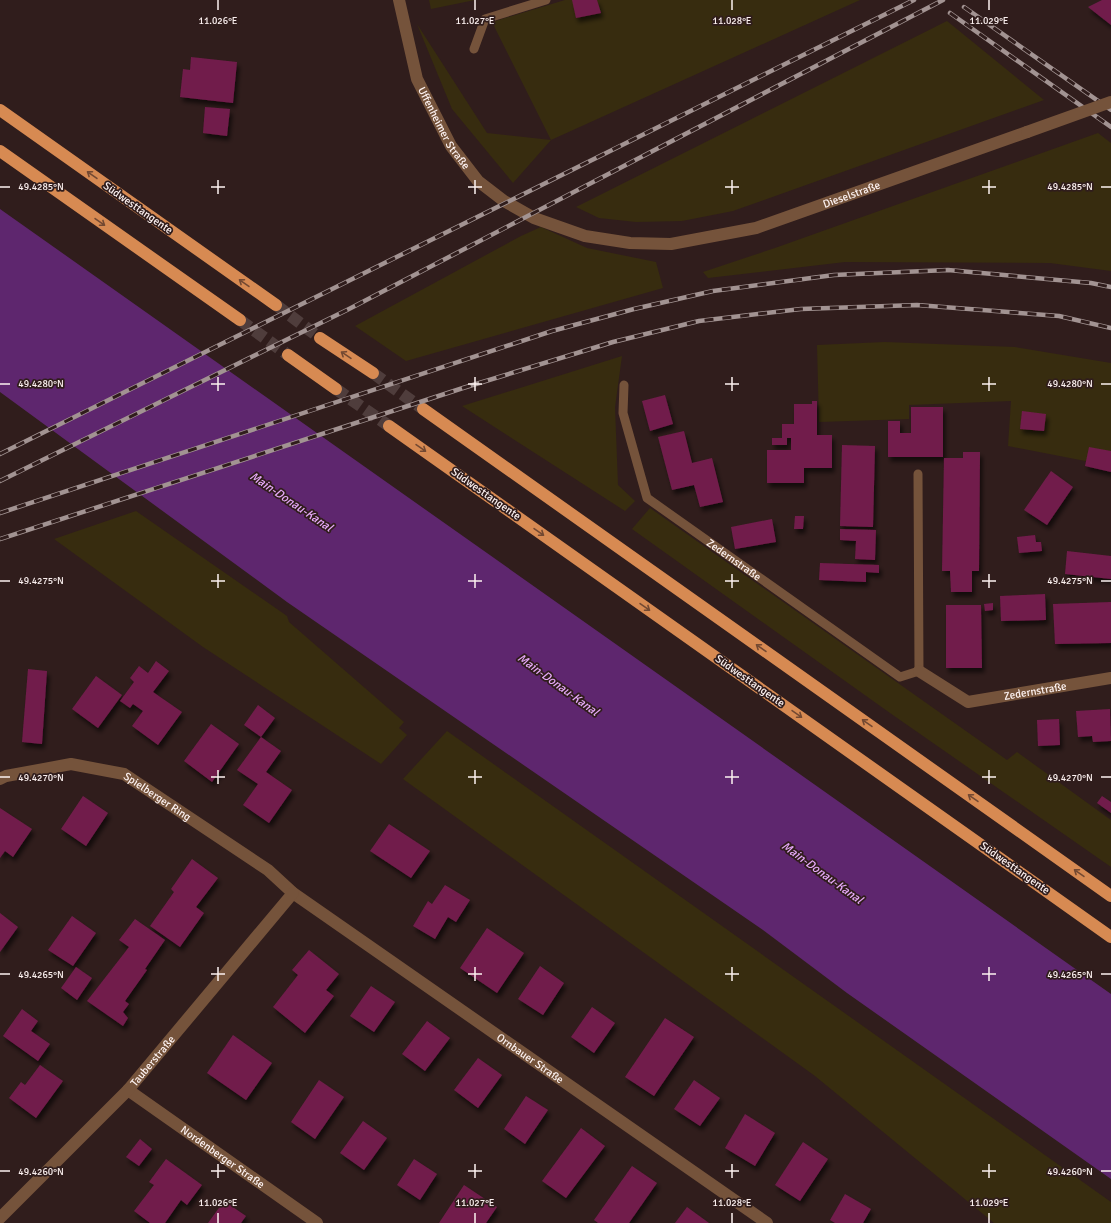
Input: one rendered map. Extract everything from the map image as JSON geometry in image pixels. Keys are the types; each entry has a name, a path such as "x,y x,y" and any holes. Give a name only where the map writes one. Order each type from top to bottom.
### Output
{"highway":[{"name":"Südwesttangente","path":"0,110 276,305"},
{"path":"0,151 240,320"},
{"path":"320,338 372,373"},
{"path":"288,355 336,389"},
{"path":"423,409 1111,896"},
{"name":"Südwesttangente","path":"389,426 1111,937"}],"street":[{"name":"Uffenheimer Straße","path":"399,0 417,79 451,146 473,175 478,181 504,201 534,218 585,236"},
{"name":"Dieselstraße","path":"585,236 630,243 671,244 756,228 1111,102"},
{"name":"Zedernstraße","path":"919,671 968,702 1111,678"},
{"name":"Spielberger Ring","path":"0,779 6,776 71,764 124,774 268,870 293,893"},
{"name":"Tauberstraße","path":"0,1218 128,1090 293,893"},
{"name":"Ornbauer Straße","path":"293,893 767,1223"},
{"name":"Nordenberger Straße","path":"128,1090 317,1223"}],"lane":[{"path":"474,49 485,19 546,0"},
{"name":"Zedernstraße","path":"624,385 623,412 647,498 900,677 919,671"},
{"path":"918,474 919,671"}],"shaded area":[{"path":"429,0 475,0 431,9"},
{"path":"565,0 860,0 551,140 492,22"},
{"path":"947,21 1044,100 733,211 682,221 636,222 599,218 576,207"},
{"path":"417,24 487,133 551,140 513,183 452,109"},
{"path":"1098,133 1111,143 1111,271 1050,263 845,262 708,278 703,272 775,248"},
{"path":"541,227 587,248 656,262 663,288 406,361 355,326 521,236"},
{"path":"885,342 1015,347 1111,363 1111,466 1008,446 1011,401 909,405 909,419 819,422 817,345"},
{"path":"622,356 615,407 618,485 635,501 625,511 462,406"},
{"path":"650,508 1007,760 1017,752 1111,820 1111,867 890,713 632,529"},
{"path":"136,511 287,616 289,622 404,722 399,728 407,735 381,764 203,647 54,539"},
{"path":"447,731 1111,1202 1111,1223 994,1223 815,1076 403,779"}],"water":[{"name":"Main-Donau-Kanal","path":"0,209 1111,994 1111,1179 847,993 763,930 287,602 0,392"}],"building":[{"path":"572,0 597,0 601,13 576,18"},
{"path":"1102,0 1111,0 1111,25 1088,7"},
{"path":"191,57 237,62 233,103 180,97 183,69 190,70"},
{"path":"205,107 230,109 227,136 203,133"},
{"path":"665,395 673,424 650,431 642,401"},
{"path":"812,401 817,401 817,435 832,435 832,468 804,468 804,483 767,483 767,450 791,450 791,438 787,438 787,445 772,445 772,438 782,438 782,424 794,424 794,404 812,404"},
{"path":"911,407 943,407 943,457 888,457 888,421 900,421 900,433 911,433"},
{"path":"1022,411 1046,414 1044,431 1020,429"},
{"path":"684,431 692,463 712,458 723,502 700,507 694,485 672,490 658,437"},
{"path":"842,445 875,446 873,527 840,526"},
{"path":"1089,447 1111,451 1111,472 1085,466"},
{"path":"963,452 980,452 979,571 972,571 972,592 951,592 950,571 942,571 944,458 963,458"},
{"path":"1051,471 1073,487 1047,525 1024,510"},
{"path":"795,516 804,516 803,529 794,529"},
{"path":"772,519 776,542 735,549 731,527"},
{"path":"840,529 876,530 875,560 855,559 856,541 840,540"},
{"path":"1035,535 1036,542 1041,542 1042,551 1019,553 1017,537"},
{"path":"1067,551 1111,556 1111,579 1065,574"},
{"path":"820,563 879,565 879,573 866,572 866,582 819,580"},
{"path":"1045,594 1046,620 1001,621 1000,596"},
{"path":"1111,602 1111,643 1055,644 1053,604"},
{"path":"993,603 993,610 985,611 984,604"},
{"path":"946,605 981,605 982,668 946,668"},
{"path":"156,661 169,671 153,692 182,712 158,745 132,726 143,711 133,704 130,708 120,701 134,682 130,678 139,666 148,673"},
{"path":"28,669 47,671 42,744 22,742"},
{"path":"96,676 122,695 98,728 72,709"},
{"path":"258,705 275,718 261,737 244,725"},
{"path":"1110,709 1111,741 1093,742 1092,736 1078,737 1076,711"},
{"path":"1059,719 1060,745 1038,746 1037,720"},
{"path":"211,724 239,744 212,782 184,761"},
{"path":"261,737 281,751 266,772 292,790 269,823 243,805 258,784 237,770"},
{"path":"83,796 108,813 86,846 61,829"},
{"path":"1102,796 1111,802 1111,813 1097,803"},
{"path":"0,808 32,829 13,857 5,851 0,858"},
{"path":"389,824 430,851 411,878 370,851"},
{"path":"192,859 218,878 196,907 204,913 180,947 150,926 174,892 171,889"},
{"path":"445,885 470,900 456,922 448,917 435,939 413,926 428,901 432,904"},
{"path":"0,913 18,927 0,952"},
{"path":"72,916 96,933 73,966 48,950"},
{"path":"135,919 165,940 145,969 147,970 125,1001 129,1004 123,1012 128,1018 123,1026 87,1001 129,947 119,940"},
{"path":"487,928 524,953 497,993 460,968"},
{"path":"309,950 339,974 326,990 334,996 305,1033 273,1007 298,975 292,970"},
{"path":"540,966 564,983 543,1015 518,999"},
{"path":"76,967 92,978 77,1000 61,988"},
{"path":"371,986 395,1002 374,1032 350,1016"},
{"path":"592,1007 615,1023 594,1053 571,1037"},
{"path":"22,1009 38,1021 31,1031 50,1044 38,1061 3,1036"},
{"path":"665,1018 694,1037 654,1096 625,1077"},
{"path":"427,1021 450,1038 425,1071 402,1054"},
{"path":"233,1035 272,1063 246,1100 207,1073"},
{"path":"478,1058 502,1075 478,1108 454,1090"},
{"path":"40,1065 63,1081 36,1118 9,1098 21,1082 25,1085"},
{"path":"319,1080 344,1097 315,1139 291,1122"},
{"path":"694,1080 720,1098 700,1126 674,1109"},
{"path":"526,1096 548,1110 525,1144 504,1129"},
{"path":"745,1114 775,1133 755,1166 725,1148"},
{"path":"363,1121 387,1138 364,1170 340,1153"},
{"path":"581,1128 605,1146 566,1198 542,1181"},
{"path":"140,1139 152,1149 139,1166 126,1157"},
{"path":"803,1142 828,1159 800,1201 775,1185"},
{"path":"166,1159 202,1185 187,1205 181,1200 165,1223 150,1223 134,1211 154,1185 149,1182"},
{"path":"414,1159 437,1174 420,1200 397,1185"},
{"path":"632,1166 657,1183 629,1223 598,1223 594,1220"},
{"path":"464,1185 497,1207 486,1223 439,1223"},
{"path":"845,1194 871,1209 863,1223 835,1223 830,1220"},
{"path":"224,1201 246,1216 241,1223 208,1223"},
{"path":"687,1207 709,1223 675,1223"}],"tunnel":[{"path":"276,305 320,338"},
{"path":"240,320 288,355"},
{"path":"373,373 423,409"},
{"path":"336,389 389,426"}],"railway":[{"path":"0,454 914,0"},
{"path":"0,481 349,309 943,0"},
{"path":"964,7 1111,110"},
{"path":"950,13 1111,127"},
{"path":"0,513 552,331 634,309 713,291 834,275 948,270 1091,283 1111,287"},
{"path":"0,539 463,388 613,342 699,321 801,309 917,305 1059,316 1111,328"}]}
